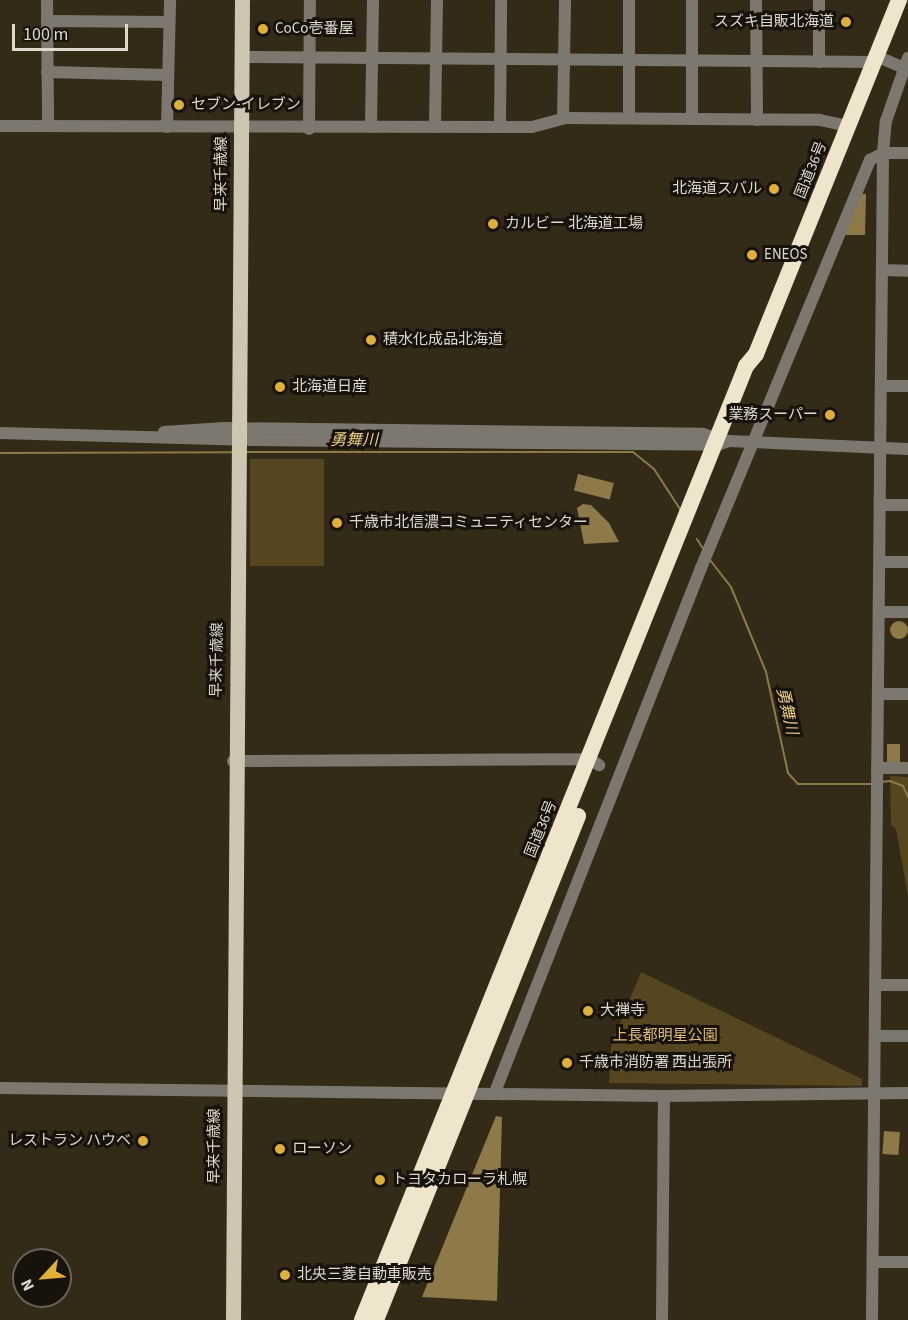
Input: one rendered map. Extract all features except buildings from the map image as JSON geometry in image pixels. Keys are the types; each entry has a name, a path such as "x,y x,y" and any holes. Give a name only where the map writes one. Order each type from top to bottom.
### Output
{"highway":[{"name":"国道36号","path":"376,1320 461,1092 722,441 756,370 756,354 899,0"},
{"name":"国道36号","path":"362,1320 461,1092"}],"main road":[{"name":"早来千歳線","path":"233,1320 234,761 242,0"}],"street":[{"path":"47,0 48,126"},
{"path":"167,127 170,0"},
{"path":"309,129 310,0"},
{"path":"371,127 374,0"},
{"path":"435,127 437,0"},
{"path":"500,127 501,0"},
{"path":"563,118 565,0"},
{"path":"628,118 629,0"},
{"path":"692,0 692,119"},
{"path":"756,0 757,120"},
{"path":"819,0 819,62"},
{"path":"47,21 169,22"},
{"path":"241,57 819,62 874,59 906,63 886,121 883,153 873,1320"},
{"path":"47,72 168,75"},
{"path":"0,126 309,129 532,127 563,118 628,118 820,120 848,126"},
{"path":"495,1092 712,540 755,445 870,160 883,153 908,153"},
{"path":"883,270 908,271"},
{"path":"882,386 908,386"},
{"path":"0,433 147,435 184,429 237,444 722,441 755,445 908,449"},
{"path":"881,505 908,505"},
{"path":"881,562 908,562"},
{"path":"880,612 908,612"},
{"path":"878,694 908,694"},
{"path":"234,761 594,762"},
{"path":"877,771 908,768"},
{"path":"876,985 908,985"},
{"path":"876,1036 908,1036"},
{"path":"0,1088 495,1092 664,1096 908,1093"},
{"path":"662,1320 664,1096"},
{"path":"873,1262 908,1262"}],"green space":[{"path":"250,459 324,459 324,566 250,566"},
{"path":"890,776 908,777 908,896 896,829 891,825"},
{"name":"上長都明星公園","path":"641,972 862,1079 862,1086 609,1083 611,1045"}],"shaded area":[{"path":"861,194 866,194 865,235 845,235"},
{"path":"578,474 614,483 610,499 574,490"},
{"path":"583,504 591,505 609,523 619,542 584,544 577,508"},
{"path":"899,621 905,624 908,630 905,636 899,639 893,636 890,630 893,624"},
{"path":"887,744 900,744 900,764 887,764"},
{"path":"496,1116 502,1117 497,1301 422,1297"},
{"path":"884,1131 900,1132 898,1155 882,1154"}],"waterway":[{"name":"勇舞川","path":"0,453 234,452"},
{"name":"勇舞川","path":"246,452 633,452 654,469 680,509"},
{"name":"勇舞川","path":"697,539 704,550"},
{"name":"勇舞川","path":"710,560 731,587 766,672 788,773 798,784 872,784"},
{"name":"勇舞川","path":"880,782 890,781 903,786 908,797"}],"place":[{"name":"スズキ自販北海道","path":"846,22"},
{"name":"CoCo壱番屋","path":"263,29"},
{"name":"セブン-イレブン","path":"179,105"},
{"name":"北海道スバル","path":"774,189"},
{"name":"カルビー 北海道工場","path":"493,224"},
{"name":"ENEOS","path":"752,255"},
{"name":"積水化成品北海道","path":"371,340"},
{"name":"北海道日産","path":"280,387"},
{"name":"業務スーパー","path":"830,415"},
{"name":"千歳市北信濃コミュニティセンター","path":"337,523"},
{"name":"大禅寺","path":"588,1011"},
{"name":"千歳市消防署 西出張所","path":"567,1063"},
{"name":"レストラン ハウベ","path":"143,1141"},
{"name":"ローソン","path":"280,1149"},
{"name":"トヨタカローラ札幌","path":"380,1180"},
{"name":"北央三菱自動車販売","path":"285,1275"}]}
